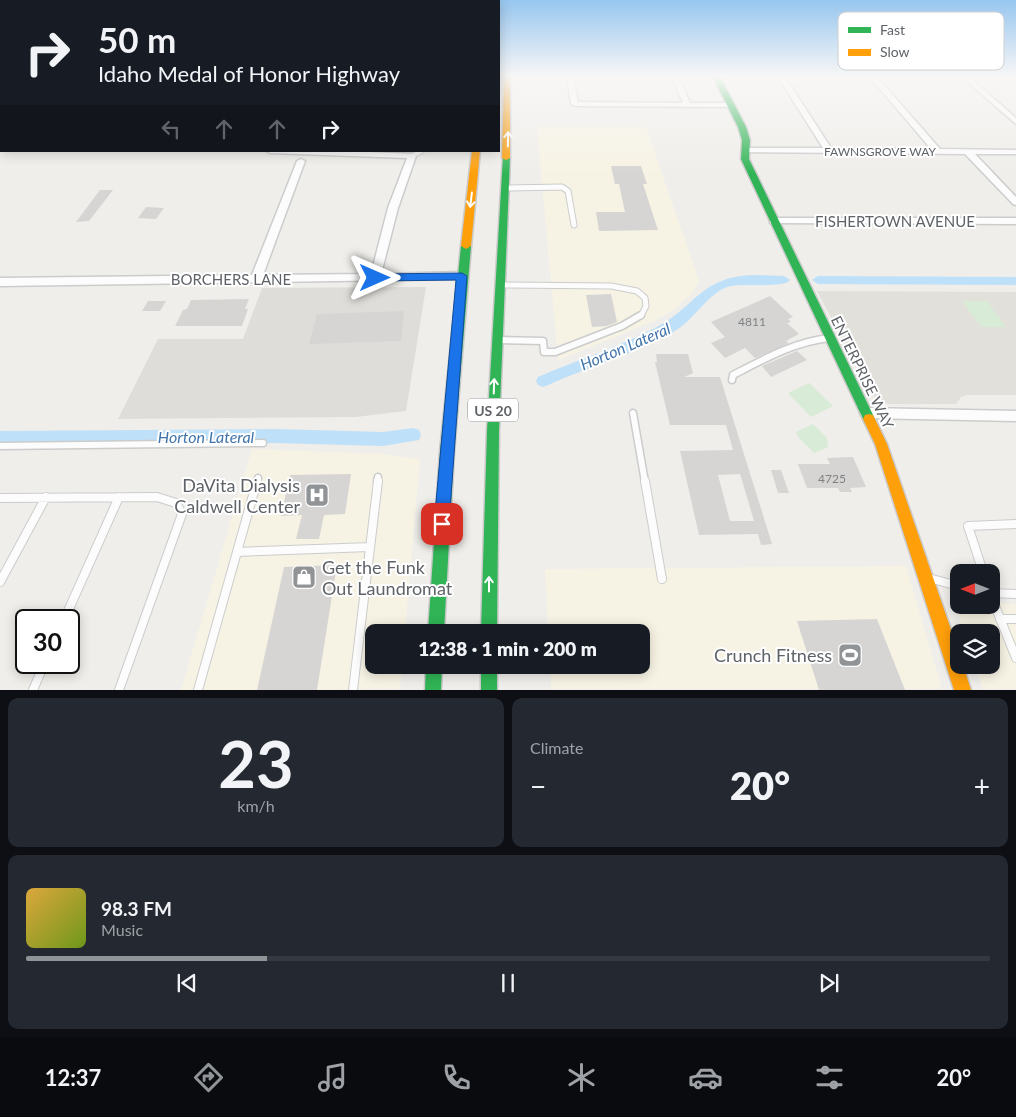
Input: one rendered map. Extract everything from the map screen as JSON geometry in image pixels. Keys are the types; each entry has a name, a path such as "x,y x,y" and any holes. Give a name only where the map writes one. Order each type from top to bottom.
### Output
{"main road":[{"path":"506,188 508,109"},
{"name":"ENTERPRISE WAY","path":"733,109 746,140 745,160 881,444 963,690"},
{"name":"US 20","path":"436,624 442,524 462,276 476,152"},
{"name":"US 20","path":"489,624 489,515 496,340 506,188"},
{"path":"433,690 434,674"},
{"path":"489,674 489,690"}],"street":[{"path":"802,109 829,151"},
{"path":"901,109 938,152"},
{"path":"1001,109 1016,122"},
{"name":"FAWNSGROVE WAY","path":"745,150 1016,152"},
{"path":"298,152 412,156 393,208 375,278"},
{"path":"968,152 1016,202"},
{"path":"256,279 301,161"},
{"name":"FISHERTOWN AVENUE","path":"773,221 1016,221"},
{"name":"BORCHERS LANE","path":"0,282 462,276"},
{"path":"866,414 1016,416"}],"lane":[{"path":"412,156 420,152"},
{"path":"506,188 562,187 568,190 574,225"},
{"path":"496,340 543,341 544,352 556,352 640,317 646,306 645,298 637,292 610,286 499,284"},
{"path":"732,380 733,375 799,342 830,338"},
{"path":"633,413 662,579"},
{"path":"0,446 262,443"},
{"path":"353,690 378,476"},
{"path":"198,690 258,478"},
{"path":"69,609 119,497"},
{"path":"0,498 157,497 176,503 182,514 119,690"},
{"path":"0,582 46,498"},
{"path":"980,564 968,526 1016,524"},
{"path":"237,552 370,547"},
{"path":"927,578 950,584"},
{"path":"1000,595 1016,594"},
{"path":"998,614 1016,658"},
{"path":"1000,620 1016,619"},
{"path":"33,690 40,674"}],"shaded area":[{"path":"537,127 646,127 699,281 694,291 675,309 654,321 558,360"},
{"path":"426,287 406,411 356,417 118,419 158,339 243,339 262,288"},
{"path":"817,291 1016,292 1016,395 967,395 961,397 956,404 888,404 875,398"},
{"path":"252,449 382,454 420,459 406,624 365,624 365,674 401,674 400,689 181,690"},
{"path":"906,566 942,689 551,689 550,674 650,674 650,624 548,624 545,569"},
{"path":"1000,602 1016,605 1016,689 983,689 978,674 1000,674 1000,624 961,624 958,614 1000,614"}],"green space":[{"path":"962,301 987,301 1006,327 981,327"},
{"path":"809,383 833,406 811,417 788,393"},
{"path":"813,424 827,438 828,447 814,453 798,437 796,432"}],"building":[{"path":"611,166 641,166 647,184 643,184 658,230 599,231 596,212 625,212 619,184 615,184"},
{"path":"100,190 113,190 89,221 76,222"},
{"path":"146,207 164,208 156,219 138,218"},
{"path":"611,294 617,322 607,326 592,327 586,295"},
{"path":"770,296 793,317 788,319 791,322 787,323 799,334 786,341 789,343 755,358 745,348 725,358 711,343 725,337 711,322"},
{"path":"249,299 245,309 248,309 242,326 175,326 183,310 187,309 191,300"},
{"path":"148,301 166,301 160,311 142,311"},
{"path":"404,311 401,341 309,344 317,314"},
{"path":"797,351 807,360 771,377 762,366"},
{"path":"656,354 688,354 693,373 684,377 720,377 772,544 761,545 758,534 699,535 680,451 733,450 726,425 670,425 655,362 657,362","holes":["740,474 754,521 730,521 718,475"]},
{"path":"853,457 866,487 850,488 852,492 840,492 838,488 807,488 798,464 830,464 827,458"},
{"path":"771,470 781,470 789,493 778,493"},
{"name":"DaVita Dialysis Caldwell Center","path":"351,474 345,514 324,515 319,539 296,539 302,515 281,516 290,475"},
{"path":"337,565 317,690 257,690 284,567"},
{"name":"Crunch Fitness","path":"877,619 905,690 819,690 797,621"}],"waterway":[{"name":"Horton Lateral","path":"543,381 642,341 673,325 709,292 723,284 745,280 784,280"},
{"name":"Horton Lateral","path":"818,280 1016,281"},
{"name":"Horton Lateral","path":"0,438 275,436 383,439 413,435"}],"traffic: fast":[{"path":"733,109 746,140 745,159 869,419"},
{"path":"489,624 493,431 506,158"},
{"path":"436,624 447,452 466,246"},
{"path":"433,690 434,674"},
{"path":"489,674 489,690"}],"traffic: slow":[{"path":"506,158 507,109"},
{"path":"466,246 476,152"},
{"path":"869,419 881,444 963,690"}],"place":[{"name":"DaVita Dialysis Caldwell Center","path":"317,495"},
{"name":"Get the Funk Out Laundromat","path":"304,577"},
{"name":"Crunch Fitness","path":"850,655"}],"route":[{"path":"375,278 462,276 442,524"}]}
